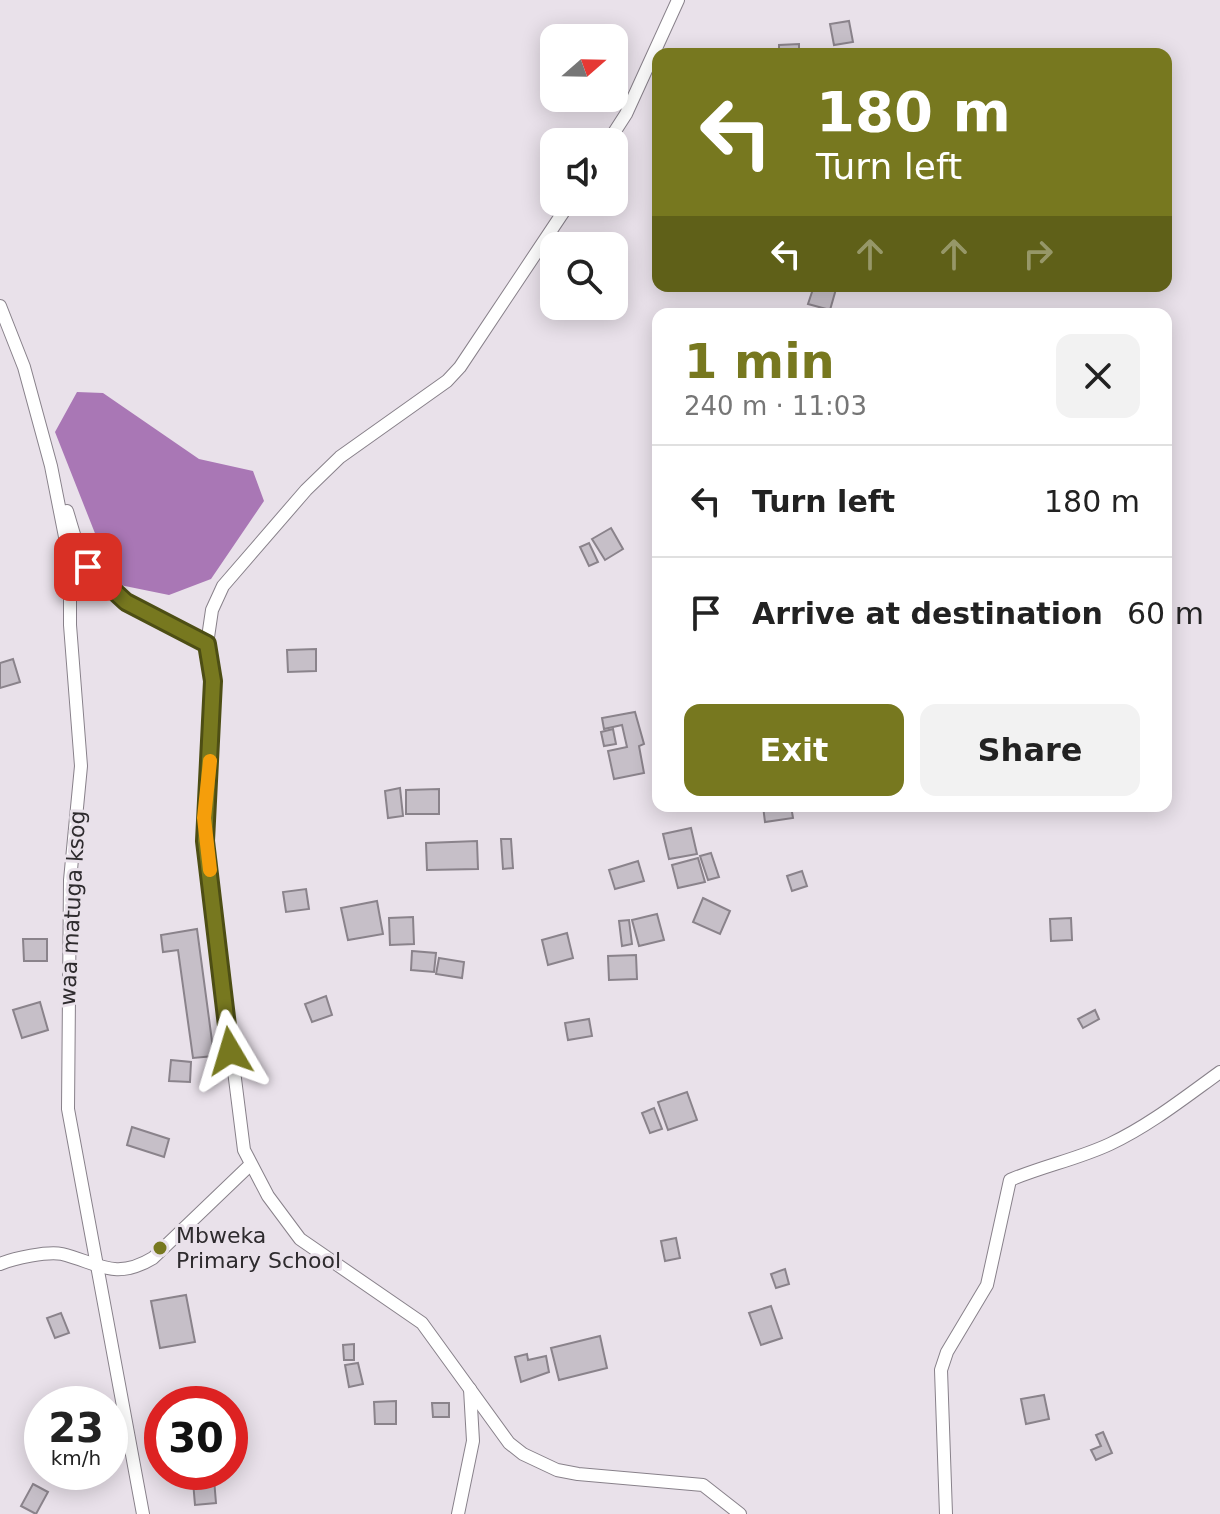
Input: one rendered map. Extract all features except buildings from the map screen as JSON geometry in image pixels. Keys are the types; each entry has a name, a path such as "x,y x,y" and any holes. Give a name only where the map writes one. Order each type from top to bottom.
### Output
{"street":[{"path":"656,48 678,0"},
{"path":"617,128 652,57"},
{"path":"561,216 460,367 447,381 340,457 306,490 223,586 212,610 207,644 213,681 205,841 235,1102 249,1166 300,1239 422,1323 509,1443 557,1470 703,1485 740,1514"},
{"name":"waa matuga ksog","path":"0,306 24,367 51,466 70,562 70,625 81,766 70,880 68,1109 143,1514"},
{"path":"51,466 83,560 94,574 126,602 207,644"},
{"path":"946,1514 941,1370 947,1352 987,1285 1010,1180 1043,1165 1108,1145 1149,1124 1220,1072"},
{"path":"0,1264 60,1253 97,1269 136,1267 153,1258 249,1166"},
{"path":"458,1514 473,1441 470,1389"}],"shaded area":[{"path":"77,392 103,393 199,459 253,471 264,501 211,579 169,595 115,584 55,432"}],"slow traffic":[{"path":"210,761 204,818 210,870"}],"place":[{"name":"Mbweka Primary School","path":"160,1248"}],"route":[{"path":"88,567 126,602 207,644 213,681 205,841 230,1051"}]}
